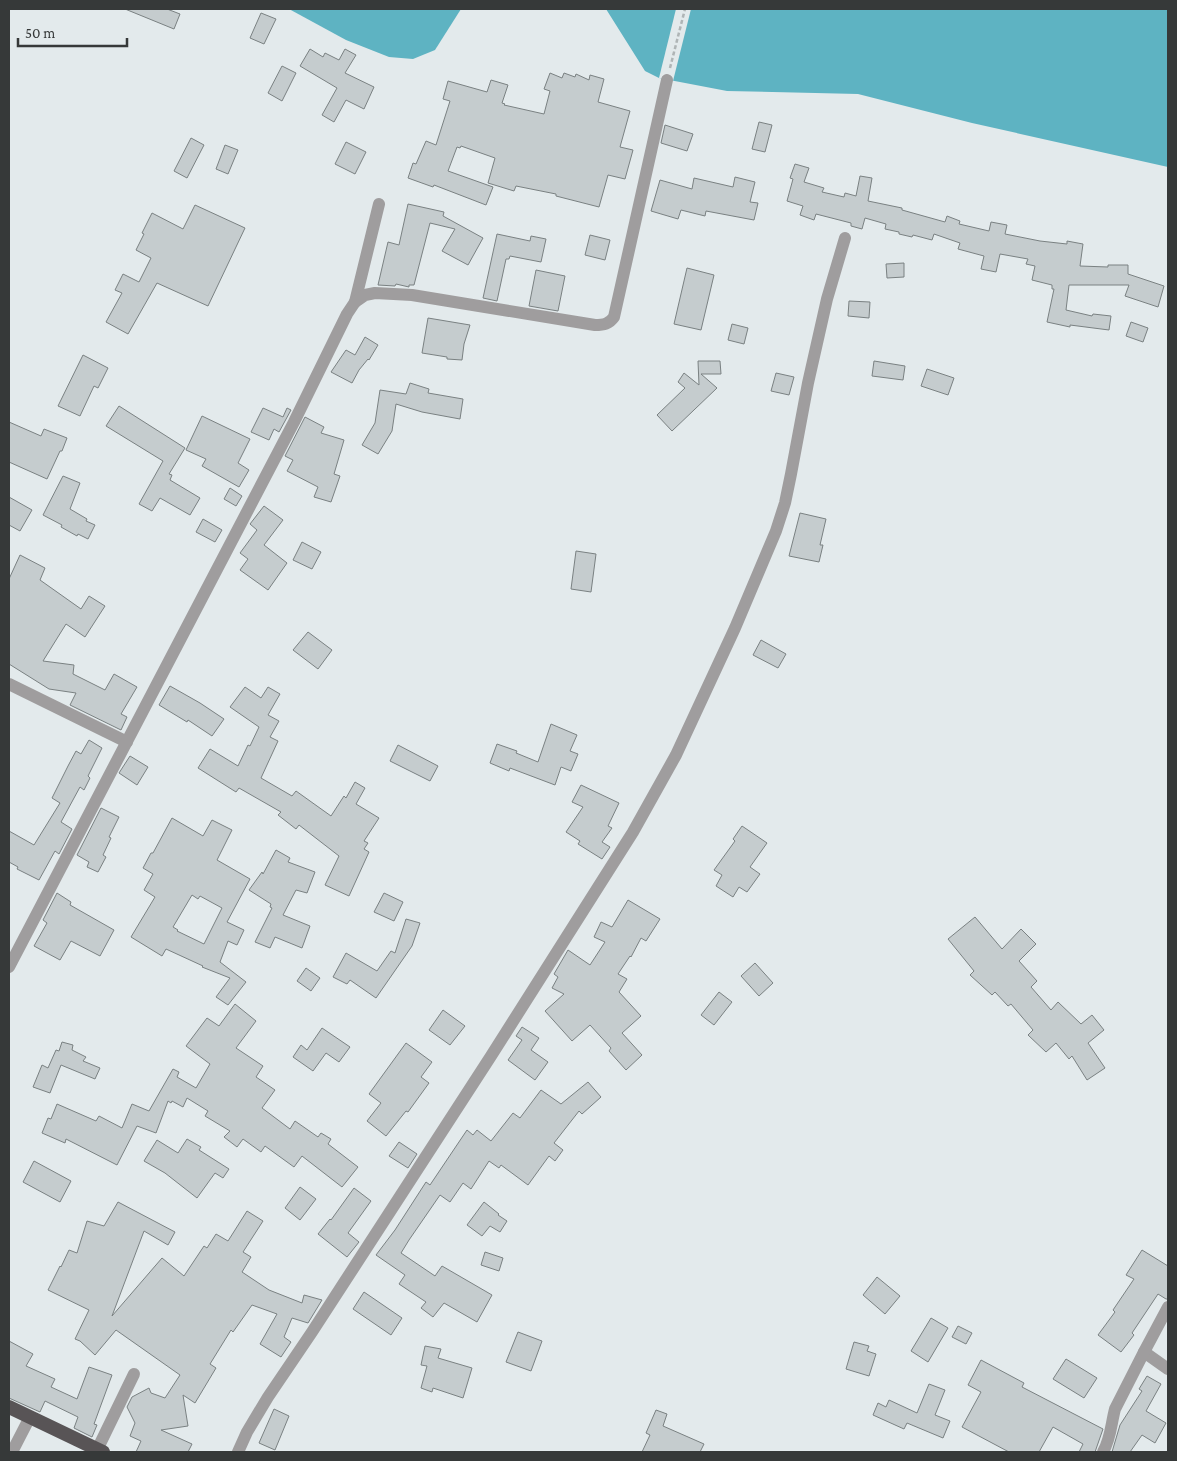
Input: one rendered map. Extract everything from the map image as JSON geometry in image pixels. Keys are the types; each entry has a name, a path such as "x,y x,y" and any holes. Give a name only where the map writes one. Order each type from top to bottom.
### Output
{"highway":[{"path":"9,1407 100,1451"}],"street":[{"path":"355,302 365,295 374,293 412,295 595,325 604,325 610,322 614,317 667,80"},
{"path":"9,967 355,302 379,204"},
{"path":"238,1452 247,1432 268,1397 491,1056 633,832 676,755 735,628 785,503 808,382 827,299 845,238"},
{"path":"9,684 127,742"},
{"path":"1103,1452 1108,1445 1115,1409 1168,1307"},
{"path":"1144,1352 1168,1369"},
{"path":"100,1451 134,1374"},
{"path":"12,1452 30,1417"}],"path":[{"path":"667,80 685,9"}],"water":[{"path":"289,9 461,9 435,50 413,59 389,57 346,40"},
{"path":"606,9 1168,9 1168,167 972,123 858,94 727,91 659,78 645,71"}],"pier":[{"path":"676,9 691,9 673,81 659,78"}],"building":[{"path":"125,9 167,9 180,14 174,29"},
{"path":"261,13 276,19 264,44 250,38"},
{"path":"310,49 323,57 325,53 339,60 345,49 356,55 345,73 374,87 364,109 346,100 334,122 322,115 337,88 300,66"},
{"path":"282,66 296,73 282,101 268,93"},
{"path":"550,73 562,78 564,73 575,77 576,74 589,80 590,75 604,79 598,102 630,111 620,147 633,150 625,179 608,175 599,207 556,196 556,194 516,186 514,191 488,183 495,158 461,146 460,148 457,147 448,171 493,187 486,205 434,185 433,187 408,178 413,163 416,164 426,141 436,145 450,101 443,99 448,81 487,92 491,80 508,85 502,103 504,105 544,114 550,91 544,89"},
{"path":"759,122 772,125 765,152 752,149"},
{"path":"665,125 693,134 687,151 661,143"},
{"path":"191,138 204,145 187,178 174,171"},
{"path":"346,142 366,152 355,174 335,164"},
{"path":"225,145 238,150 228,174 216,169"},
{"path":"795,164 809,168 804,182 824,188 822,192 844,197 845,193 856,196 860,176 872,178 868,201 902,208 902,210 945,222 947,216 960,221 959,224 989,231 991,222 1007,225 1005,234 1040,241 1067,244 1067,241 1083,244 1080,266 1108,267 1108,265 1128,265 1128,274 1164,286 1158,307 1125,296 1129,285 1069,285 1066,310 1092,316 1093,314 1111,316 1109,330 1070,325 1070,327 1047,322 1054,289 1052,289 1052,285 1032,280 1035,266 1026,264 1028,259 1000,254 996,272 981,269 984,256 958,249 960,243 934,234 932,240 913,235 912,237 899,234 899,232 885,229 886,224 865,218 862,229 851,226 851,223 816,214 814,220 800,215 803,206 787,201 793,179 790,178"},
{"path":"735,177 755,182 750,202 758,203 754,220 706,211 705,216 681,210 678,219 651,211 660,180 692,189 694,178 733,187"},
{"path":"408,204 444,212 443,216 483,238 468,265 442,251 455,229 430,223 414,285 409,285 409,287 396,284 395,286 378,285 388,242 399,245"},
{"path":"195,205 245,228 208,306 157,283 128,334 106,322 122,293 115,290 123,274 139,282 151,258 136,250 152,213 183,229"},
{"path":"497,234 530,241 531,236 546,239 541,262 510,256 509,259 506,259 497,301 483,298"},
{"path":"590,235 610,240 605,260 585,255"},
{"path":"904,263 904,277 887,278 886,264"},
{"path":"687,268 714,275 701,330 674,324"},
{"path":"536,270 565,276 558,311 529,306"},
{"path":"849,301 870,302 869,318 848,316"},
{"path":"428,318 470,325 464,344 462,360 447,359 447,357 422,353"},
{"path":"1131,322 1148,328 1143,342 1126,336"},
{"path":"732,324 748,328 744,344 728,340"},
{"path":"365,337 378,345 369,360 359,370 352,383 331,372 346,350 355,355"},
{"path":"83,355 108,368 98,388 94,386 80,416 58,406"},
{"path":"698,361 720,361 721,374 701,374 717,388 672,431 657,415 685,388 678,382 684,373 699,385"},
{"path":"874,361 905,366 903,380 872,376"},
{"path":"927,369 954,378 948,395 921,386"},
{"path":"776,373 794,377 789,395 771,391"},
{"path":"410,383 429,389 428,393 463,399 460,419 422,412 396,404 392,431 378,454 362,445 375,423 380,390 406,394"},
{"path":"119,406 185,448 169,474 172,475 170,480 200,498 190,515 160,498 152,511 139,504 163,461 106,426"},
{"path":"263,408 283,417 287,408 291,410 279,432 274,429 269,440 251,432"},
{"path":"202,416 250,439 238,463 249,470 239,487 202,466 206,459 186,450"},
{"path":"305,417 324,427 321,433 344,440 334,474 340,476 331,502 314,497 318,487 287,471 293,460 285,456"},
{"path":"9,422 41,436 44,429 67,438 47,479 9,462"},
{"path":"63,476 80,483 70,509 95,525 88,539 78,534 77,536 43,515"},
{"path":"230,488 242,496 236,506 224,499"},
{"path":"9,497 32,510 20,531 9,525"},
{"path":"264,506 283,520 264,545 287,563 268,590 240,570 248,559 240,553 257,530 250,524"},
{"path":"800,513 826,519 820,545 823,545 819,562 789,556"},
{"path":"203,519 222,530 215,542 196,532"},
{"path":"302,542 321,552 312,569 293,560"},
{"path":"576,551 596,554 591,592 571,589"},
{"path":"20,555 45,568 40,580 81,609 89,596 105,606 85,637 66,624 43,661 74,665 73,674 105,690 114,674 137,687 121,714 127,717 121,730 70,705 76,693 49,689 9,664 9,579"},
{"path":"308,632 332,650 318,669 293,650"},
{"path":"761,640 786,654 778,668 753,655"},
{"path":"170,686 224,719 212,736 188,720 187,722 159,705"},
{"path":"245,687 261,698 268,687 280,694 268,715 279,721 270,737 278,741 261,778 292,796 296,791 331,816 344,796 346,798 355,782 365,788 356,804 379,818 364,841 368,843 364,849 369,852 349,896 325,885 339,856 299,825 296,829 278,815 281,812 239,788 236,792 198,768 210,749 238,766 248,745 250,746 259,727 230,707"},
{"path":"551,724 577,735 570,751 578,754 571,771 561,767 555,785 510,768 509,771 490,763 497,744 517,751 516,753 538,762"},
{"path":"89,740 102,748 88,776 90,778 84,790 80,787 61,822 72,829 59,854 55,851 39,880 17,869 18,867 9,862 9,831 34,845 60,803 52,798 68,766 76,751 81,754"},
{"path":"398,745 438,766 430,781 390,761"},
{"path":"130,756 148,767 137,785 119,773"},
{"path":"581,785 619,803 608,826 612,828 602,842 610,847 602,859 578,844 580,841 566,832 583,807 572,802"},
{"path":"101,808 119,817 109,837 111,838 103,855 106,857 98,872 87,867 89,862 77,855"},
{"path":"172,818 203,836 212,820 232,830 217,860 250,879 227,922 244,930 237,945 228,941 220,962 246,982 228,1005 216,997 230,978 202,967 166,949 162,956 131,937 155,897 144,890 153,874 143,868 151,853 153,853","holes":["192,895 198,899 200,896 222,908 204,944 177,931 173,927"]},
{"path":"742,826 767,843 750,867 760,874 747,892 739,887 733,897 716,886 722,875 714,870 735,841 733,839"},
{"path":"276,850 290,858 288,862 315,872 307,893 296,890 283,915 310,926 302,948 275,937 270,948 255,942 272,908 270,907 271,904 249,890 262,872 263,874"},
{"path":"57,893 71,902 70,905 114,930 100,956 71,941 60,960 34,946 47,923 43,920"},
{"path":"384,893 403,902 394,921 374,912"},
{"path":"628,900 660,919 646,941 641,938 631,957 618,974 627,979 619,992 641,1016 622,1033 642,1055 626,1070 609,1051 611,1048 590,1025 572,1041 545,1011 564,994 552,988 558,977 554,974 568,950 590,965 605,942 594,937 601,922 612,927"},
{"path":"975,917 1002,949 1021,929 1036,944 1019,961 1037,981 1031,987 1051,1010 1058,1002 1081,1024 1092,1015 1104,1030 1088,1043 1105,1068 1087,1080 1072,1056 1069,1059 1056,1043 1046,1052 1028,1035 1033,1030 1011,1004 1008,1006 995,992 992,995 970,975 974,971 948,939"},
{"path":"406,919 420,923 412,946 376,998 350,980 347,984 333,977 346,953 377,971 391,951 395,953"},
{"path":"755,963 773,983 759,996 741,976"},
{"path":"306,968 320,978 311,991 297,981"},
{"path":"719,992 732,1002 714,1025 701,1015"},
{"path":"235,1004 256,1021 236,1048 263,1066 256,1077 275,1090 262,1108 290,1129 295,1121 318,1137 321,1133 331,1139 328,1144 358,1167 342,1187 302,1156 294,1167 265,1146 261,1152 243,1139 237,1147 224,1137 230,1131 205,1116 208,1111 187,1098 183,1107 168,1101 156,1133 137,1126 117,1165 66,1139 65,1143 42,1133 48,1118 51,1119 57,1104 96,1121 99,1116 122,1128 132,1104 149,1111 173,1069 179,1072 177,1077 196,1088 210,1064 186,1046 207,1018 219,1026"},
{"path":"443,1010 465,1026 450,1045 429,1030"},
{"path":"522,1027 539,1038 531,1050 548,1062 535,1080 508,1060 522,1040 516,1036"},
{"path":"322,1028 350,1047 339,1062 326,1053 313,1071 293,1057 301,1045 307,1050"},
{"path":"62,1042 73,1045 72,1050 86,1057 83,1061 100,1068 95,1079 61,1065 50,1093 33,1087 42,1065 48,1068 56,1050 59,1051"},
{"path":"406,1043 432,1062 421,1077 429,1083 408,1112 406,1111 386,1136 367,1121 381,1103 369,1094"},
{"path":"588,1082 601,1097 582,1114 579,1111 554,1143 563,1150 555,1161 549,1156 528,1185 501,1165 499,1168 489,1161 471,1189 463,1183 450,1202 440,1195 409,1240 401,1253 435,1276 442,1266 492,1295 477,1322 444,1303 433,1317 421,1308 426,1302 399,1284 405,1275 376,1255 395,1230 426,1182 430,1185 467,1130 473,1135 477,1130 491,1141 513,1113 520,1118 541,1090 561,1104"},
{"path":"187,1139 201,1147 199,1150 229,1169 223,1178 215,1173 197,1198 165,1173 144,1161 157,1140 178,1153"},
{"path":"399,1142 417,1154 408,1168 389,1156"},
{"path":"34,1161 71,1181 60,1202 23,1182"},
{"path":"300,1187 316,1199 300,1220 285,1208"},
{"path":"354,1188 371,1201 348,1233 359,1242 347,1257 318,1234 331,1220"},
{"path":"118,1202 175,1232 168,1245 144,1231 112,1316 162,1258 184,1276 204,1246 207,1248 216,1234 228,1241 247,1211 263,1221 243,1252 251,1257 242,1272 269,1290 302,1303 304,1295 322,1300 308,1323 292,1318 284,1337 291,1342 281,1357 260,1344 277,1314 252,1305 233,1332 231,1330 210,1364 216,1368 195,1403 183,1395 188,1426 161,1430 192,1444 188,1452 136,1452 141,1441 130,1436 135,1423 127,1407 132,1397 149,1388 151,1393 165,1398 180,1375 116,1330 95,1355 80,1341 75,1339 89,1310 48,1290 69,1250 77,1253 87,1221 104,1226"},
{"path":"484,1202 507,1221 500,1232 490,1226 482,1236 467,1225"},
{"path":"1142,1250 1168,1266 1168,1299 1158,1294 1132,1333 1134,1335 1121,1352 1098,1335 1115,1312 1113,1310 1134,1279 1126,1275"},
{"path":"485,1252 503,1258 499,1271 481,1265"},
{"path":"877,1277 900,1296 885,1314 863,1295"},
{"path":"364,1292 402,1318 391,1335 353,1309"},
{"path":"931,1318 948,1328 928,1362 911,1351"},
{"path":"958,1326 972,1333 966,1344 952,1337"},
{"path":"518,1332 542,1341 531,1371 506,1362"},
{"path":"9,1341 33,1354 26,1366 55,1379 51,1387 77,1399 89,1367 112,1375 94,1424 97,1425 92,1437 74,1428 78,1417 45,1401 40,1412 9,1398"},
{"path":"854,1342 869,1346 867,1351 876,1354 869,1376 846,1369"},
{"path":"425,1346 441,1349 438,1358 472,1368 463,1398 433,1388 432,1392 421,1388 427,1366 421,1365"},
{"path":"1066,1359 1097,1378 1084,1398 1053,1379"},
{"path":"981,1360 1024,1383 1022,1387 1103,1429 1095,1452 1079,1452 1083,1444 1053,1427 1039,1452 1009,1452 962,1427 981,1392 968,1385"},
{"path":"1147,1376 1161,1384 1146,1411 1166,1423 1155,1443 1142,1435 1130,1452 1112,1452 1120,1425 1142,1391 1139,1389"},
{"path":"929,1384 945,1390 935,1415 950,1421 943,1438 907,1423 904,1429 873,1415 878,1403 886,1407 889,1400 917,1413"},
{"path":"274,1409 289,1416 275,1450 259,1443"},
{"path":"656,1410 667,1414 663,1426 704,1444 700,1452 642,1452 650,1435 646,1433"}]}
